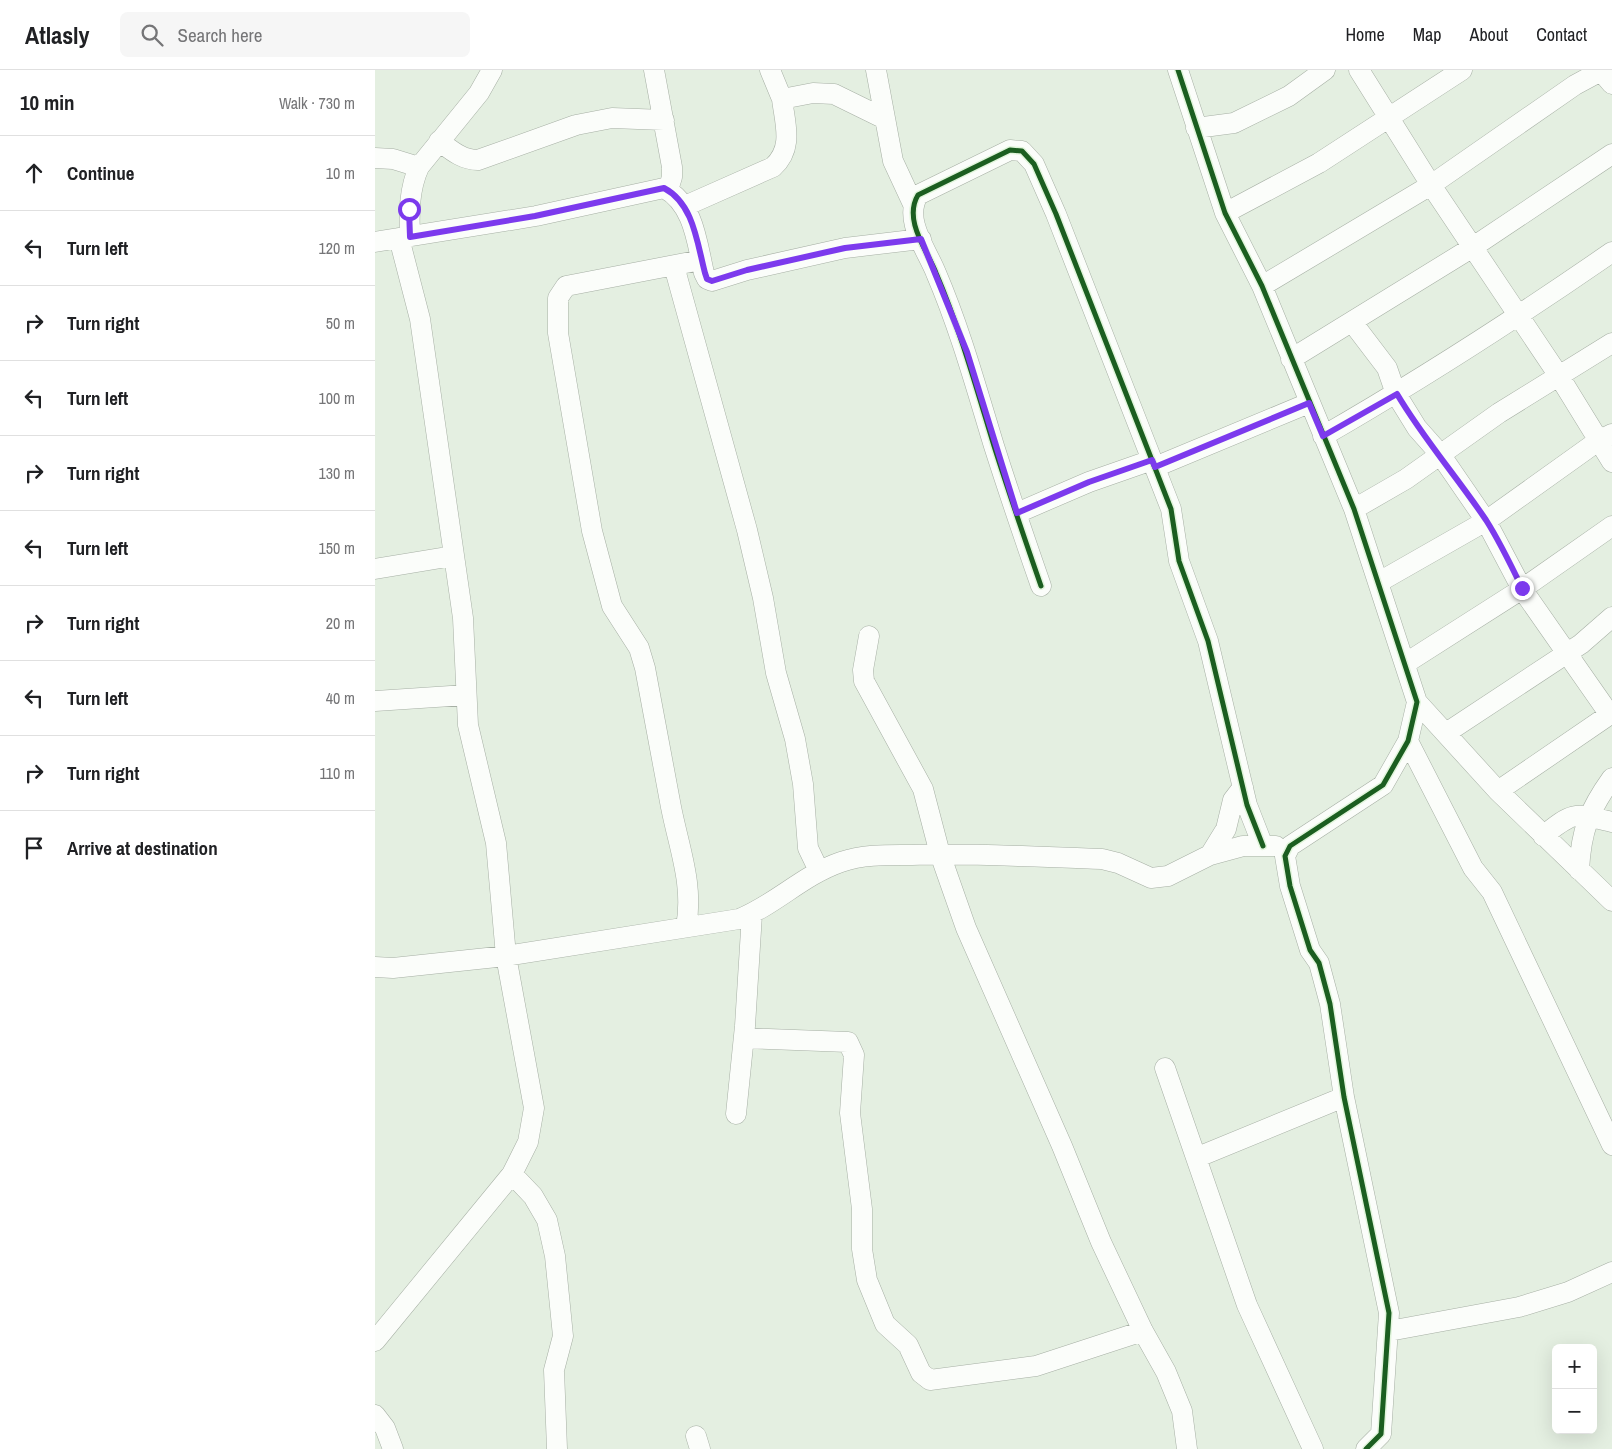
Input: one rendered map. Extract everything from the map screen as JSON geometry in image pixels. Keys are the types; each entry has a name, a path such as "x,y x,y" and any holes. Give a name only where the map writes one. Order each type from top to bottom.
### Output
{"street":[{"path":"375,1341 513,1174 528,1142 534,1108 506,956 496,843 481,788 469,725 463,618 420,319 405,238 415,177 419,167 479,93 492,70"},
{"path":"654,70 665,120 672,166 672,178 668,190"},
{"path":"685,206 773,166 782,159 787,148 782,99 770,70"},
{"path":"876,70 893,161 913,204 913,222 967,352 1041,586"},
{"path":"1178,70 1225,213 1262,286 1354,509 1406,663 1417,702 1498,791 1612,901"},
{"path":"1196,128 1234,123 1289,96 1325,70"},
{"path":"1359,70 1431,185 1519,317 1559,376 1605,437 1612,462"},
{"path":"1225,213 1319,163 1462,70"},
{"path":"1262,286 1431,185 1575,84 1601,71 1612,84"},
{"path":"782,99 813,93 834,94 885,119"},
{"path":"439,141 460,156 470,160 478,160 576,125 612,118 665,120"},
{"path":"913,204 918,196 928,189 1010,150 1022,152 1034,164 1056,214 1171,509 1179,561 1208,641 1247,804 1263,846"},
{"path":"1291,359 1473,247 1612,154"},
{"path":"375,158 393,159 419,167"},
{"path":"375,242 535,216 654,189 668,190 685,206 692,223 707,279 712,281 747,270 845,248 921,239"},
{"path":"1323,436 1397,394 1519,317 1612,252"},
{"path":"686,927 689,898 686,870 671,810 645,668 639,648 612,606 592,531 558,333 558,298 565,286 701,260"},
{"path":"674,266 747,530 765,607 776,673 795,739 803,784 808,848 819,871"},
{"path":"1353,322 1387,368 1397,394 1417,428 1440,454 1486,521 1522,588 1611,714 1498,791"},
{"path":"1354,509 1406,479 1440,454 1612,343"},
{"path":"1017,513 1089,482 1153,463 1309,403"},
{"path":"1379,582 1486,521 1605,437"},
{"path":"1406,663 1522,588 1612,526"},
{"path":"375,569 453,556"},
{"path":"1446,733 1581,644 1612,617"},
{"path":"869,636 863,670 864,681 923,789 940,854 966,928 1062,1146 1101,1242 1143,1331 1167,1372 1182,1411 1187,1449"},
{"path":"375,701 467,695"},
{"path":"1367,1449 1381,1434 1389,1313 1373,1228 1344,1097 1330,1004 1319,963 1310,950 1291,886 1285,856 1290,846 1383,785 1407,741 1417,702"},
{"path":"1407,741 1473,868 1492,892 1612,1145"},
{"path":"1579,870 1581,842 1588,816 1612,778"},
{"path":"1211,855 1226,829 1233,800 1243,787"},
{"path":"1543,836 1566,818 1576,814 1612,822"},
{"path":"375,967 393,968 506,956 739,919 752,914 819,871 841,861 863,856 940,854 1102,859 1119,862 1151,878 1168,876 1211,855 1243,846 1290,846"},
{"path":"736,1114 744,1038 752,914"},
{"path":"744,1038 848,1042 852,1048 855,1055 850,1113 862,1200 862,1249 867,1280 885,1324 909,1345 921,1374 926,1378 929,1380 1036,1366 1143,1331"},
{"path":"1165,1068 1198,1157 1247,1305 1313,1449"},
{"path":"1198,1157 1344,1097"},
{"path":"513,1174 533,1196 547,1220 555,1256 563,1336 554,1370 557,1449"},
{"path":"1389,1331 1519,1307 1568,1292 1612,1272"},
{"path":"375,1415 385,1428 393,1449"}],"cycle path":[{"path":"1178,70 1225,213 1262,286 1354,509 1417,702 1408,741 1383,785 1290,846 1285,856 1290,886 1310,950 1319,963 1330,1004 1344,1097 1389,1313 1381,1434 1366,1449"},
{"path":"1041,586 960,337 945,294 918,235 913,214 918,195 1010,150 1022,151 1034,164 1056,214 1171,509 1179,561 1208,641 1247,805 1263,846"}],"route":[{"path":"409,209 410,237 535,216 664,188 674,194 685,206 692,223 707,279 712,281 747,270 845,248 921,239 937,273 967,352 1017,513 1089,482 1152,460 1155,467 1309,403 1323,436 1397,394 1417,428 1440,454 1486,521 1505,552 1522,588"}]}
